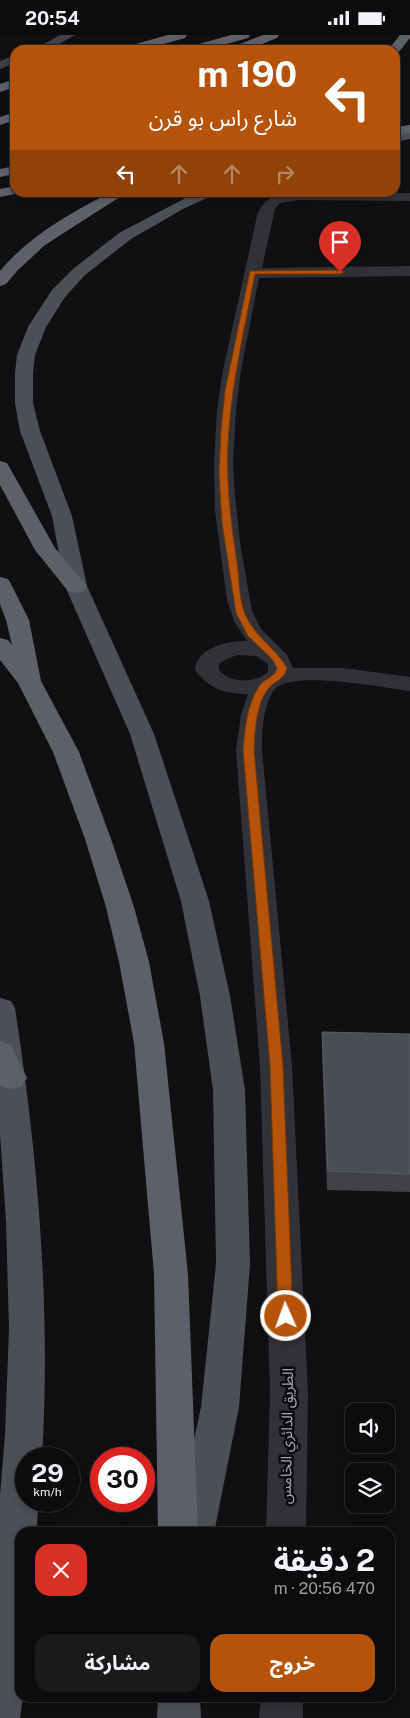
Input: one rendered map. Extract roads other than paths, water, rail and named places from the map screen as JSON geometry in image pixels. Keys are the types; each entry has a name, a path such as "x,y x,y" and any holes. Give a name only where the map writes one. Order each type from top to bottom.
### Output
{"highway":[{"path":"146,45 181,35"},
{"path":"209,45 244,35"},
{"path":"248,45 273,35"},
{"path":"398,45 406,35"},
{"path":"0,281 25,253 48,235 75,217 112,197"},
{"path":"0,467 46,550 76,586"},
{"path":"0,584 13,603 21,626 29,681"},
{"path":"0,645 29,681 66,751 98,839 120,907 132,953 149,1043 171,1273 178,1527"}],"main road":[{"path":"195,1527 220,1407 233,1264 229,1090 216,995 192,892 142,735 111,661 76,586 62,517 30,431 24,403 24,373 26,355 37,327 58,294 79,272 125,237 197,197"},
{"path":"0,1008 5,1065 23,1201 24,1434 16,1527"},
{"path":"0,1714 15,1539"},
{"path":"179,1702 179,1718"}],"street":[{"path":"49,45 69,35"},
{"path":"273,670 240,613 226,523 224,430 229,391 252,273 256,264 268,207 275,200 285,197"},
{"path":"252,273 410,271"},
{"path":"223,651 237,626 240,613"},
{"path":"273,670 254,687 234,687 217,682 209,676 206,669 208,662 223,651 247,648 273,670 289,675 323,673 410,683"},
{"name":"الطريق الدائري الخامس","path":"273,670 258,697 253,713 249,750 276,1066 289,1393 286,1527"},
{"path":"281,1718 282,1702"}]}
